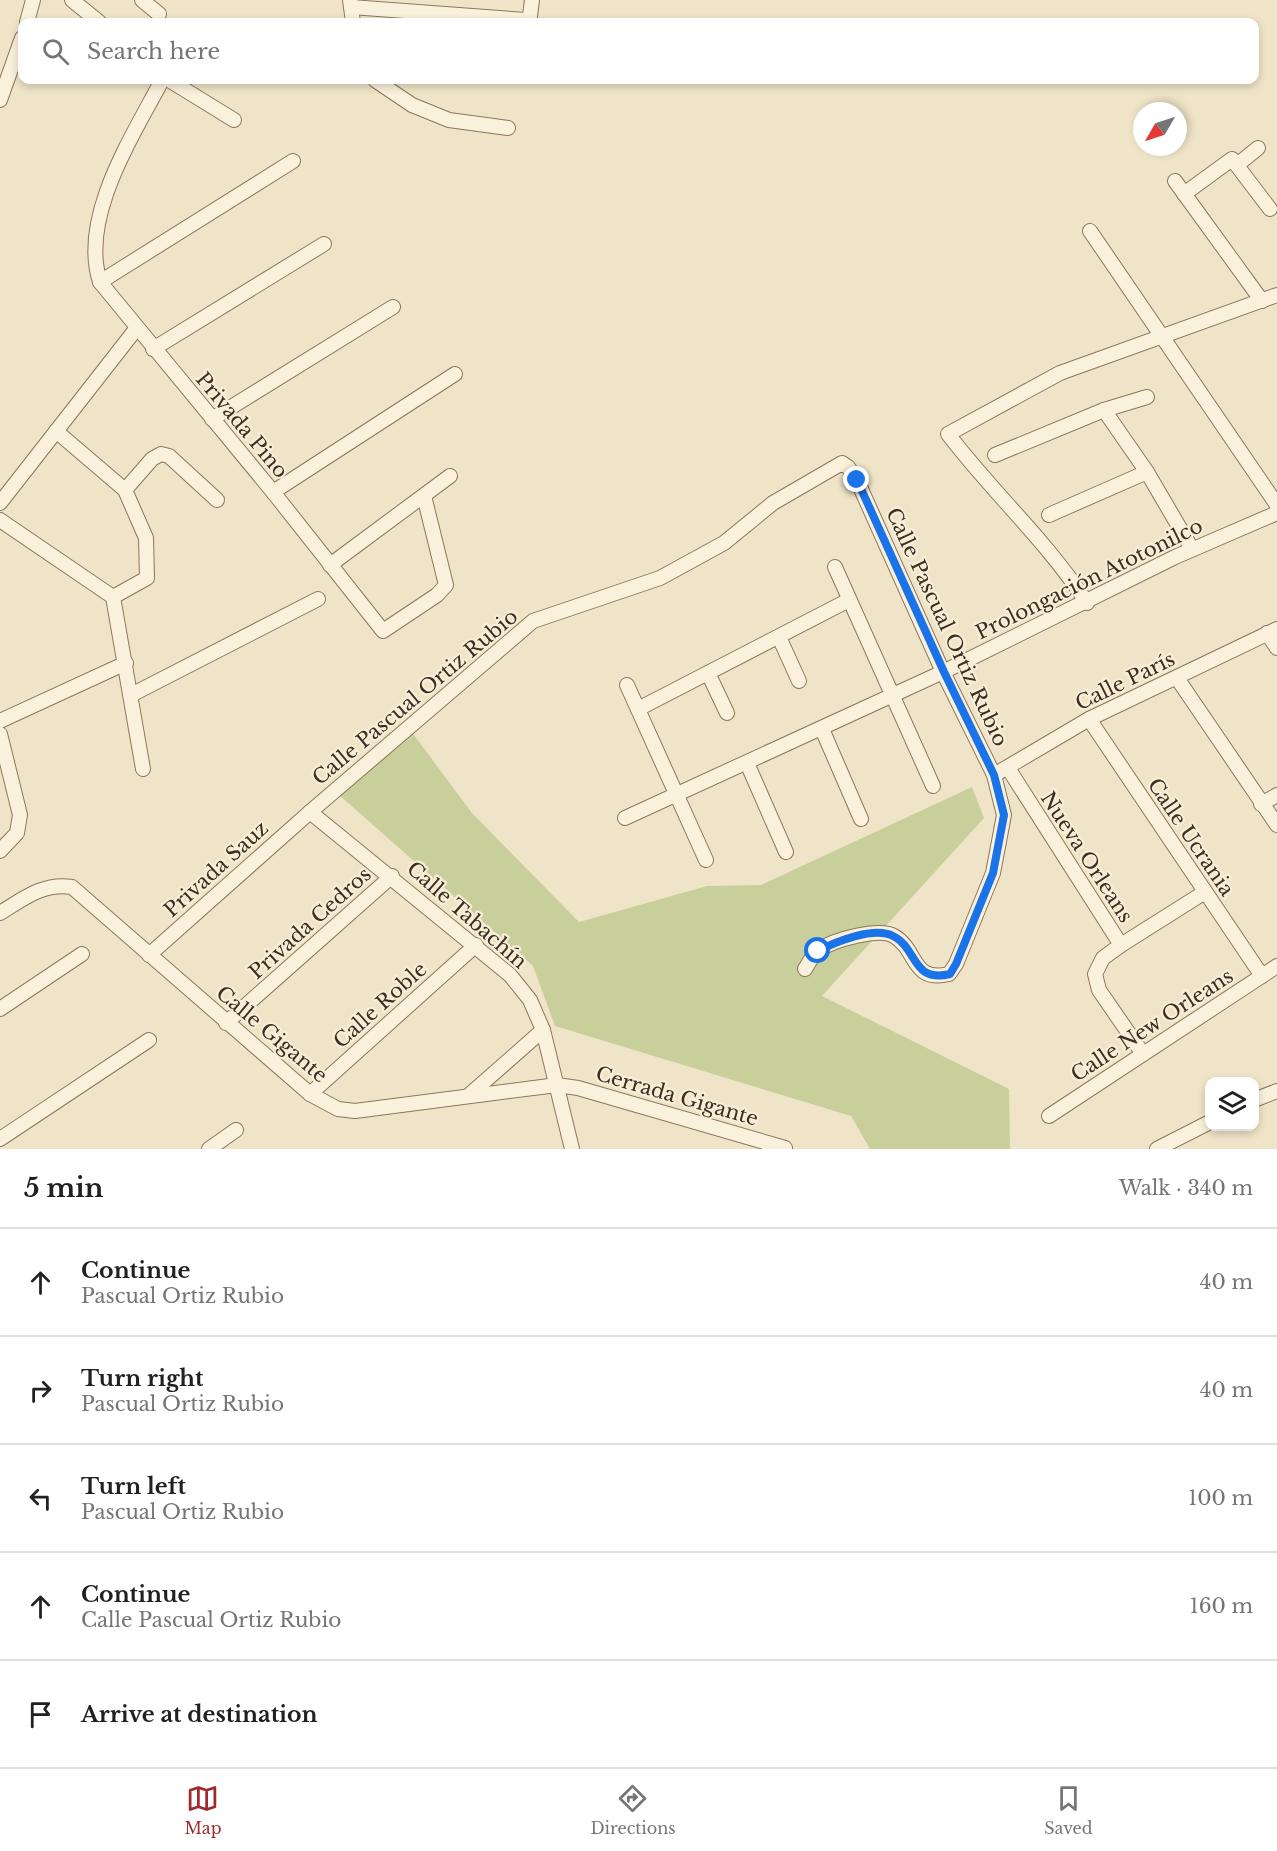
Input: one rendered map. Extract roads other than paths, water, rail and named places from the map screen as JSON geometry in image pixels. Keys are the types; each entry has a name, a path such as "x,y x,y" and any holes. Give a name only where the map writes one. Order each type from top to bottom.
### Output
{"street":[{"path":"28,18 33,0"},
{"path":"72,0 94,18"},
{"path":"142,0 159,14"},
{"path":"528,18 532,0"},
{"path":"353,18 351,3 505,18"},
{"path":"0,100 18,49"},
{"name":"Privada Pino","path":"160,84 108,186 95,250 100,282 136,329 273,492 383,631 437,595 446,585 424,496"},
{"path":"176,84 234,120"},
{"path":"381,84 412,105 449,120 508,128"},
{"path":"1237,165 1258,148"},
{"path":"1184,194 1232,159 1270,209"},
{"path":"100,282 293,161"},
{"path":"1175,181 1262,301"},
{"path":"1090,231 1277,505"},
{"path":"153,349 324,244"},
{"path":"1087,603 1065,568 978,474 948,434 1060,373 1277,295"},
{"path":"212,419 393,307"},
{"path":"0,503 136,329"},
{"path":"273,492 456,374"},
{"path":"994,455 1104,410 1147,397"},
{"path":"1104,410 1147,472 1192,549"},
{"path":"56,430 125,490 146,538 147,578 113,597"},
{"path":"125,490 152,459 161,454 169,456 217,500"},
{"name":"Calle Pascual Ortiz Rubio","path":"310,812 533,621 660,578 724,543 773,503 842,463 848,467 857,480 944,672 994,775 1004,815 993,873 950,974 936,977 922,971 896,936 886,933 845,938 818,951 805,969"},
{"path":"1049,514 1147,472"},
{"path":"330,565 450,476"},
{"name":"Prolongación Atotonilco","path":"625,818 944,672 1192,549 1277,513"},
{"path":"0,520 113,597 143,769"},
{"path":"835,567 933,786"},
{"path":"131,695 318,599"},
{"path":"638,710 849,600"},
{"path":"1272,631 1277,648"},
{"name":"Calle París","path":"994,775 1089,719 1272,631"},
{"path":"779,637 799,681"},
{"path":"0,721 126,663"},
{"path":"708,673 727,713"},
{"path":"1177,678 1277,825"},
{"path":"627,685 706,860"},
{"name":"Calle Ucrania","path":"1089,719 1262,976"},
{"path":"822,729 861,819"},
{"path":"0,734 20,814 17,833 0,851"},
{"path":"747,763 786,852"},
{"name":"Nueva Orleans","path":"1008,768 1121,945 1103,958 1095,974 1100,990 1143,1054"},
{"path":"1261,804 1277,795"},
{"name":"Calle Tabachín","path":"310,812 476,945 510,975 530,1000 543,1030 572,1149"},
{"name":"Privada Sauz","path":"149,956 310,812"},
{"name":"Privada Cedros","path":"226,1023 392,876"},
{"name":"Calle Gigante","path":"0,913 46,886 57,884 72,887 310,1094 339,1109 355,1111 557,1085"},
{"path":"1121,945 1205,892"},
{"name":"Calle Roble","path":"310,1094 476,945"},
{"path":"0,1009 82,954"},
{"name":"Calle New Orleans","path":"1049,1116 1277,966"},
{"path":"468,1096 543,1030"},
{"path":"0,1139 149,1040"},
{"name":"Cerrada Gigante","path":"557,1085 578,1088 785,1148"},
{"path":"1259,1098 1277,1091"},
{"path":"1157,1149 1205,1124"},
{"path":"209,1149 236,1131"}]}
